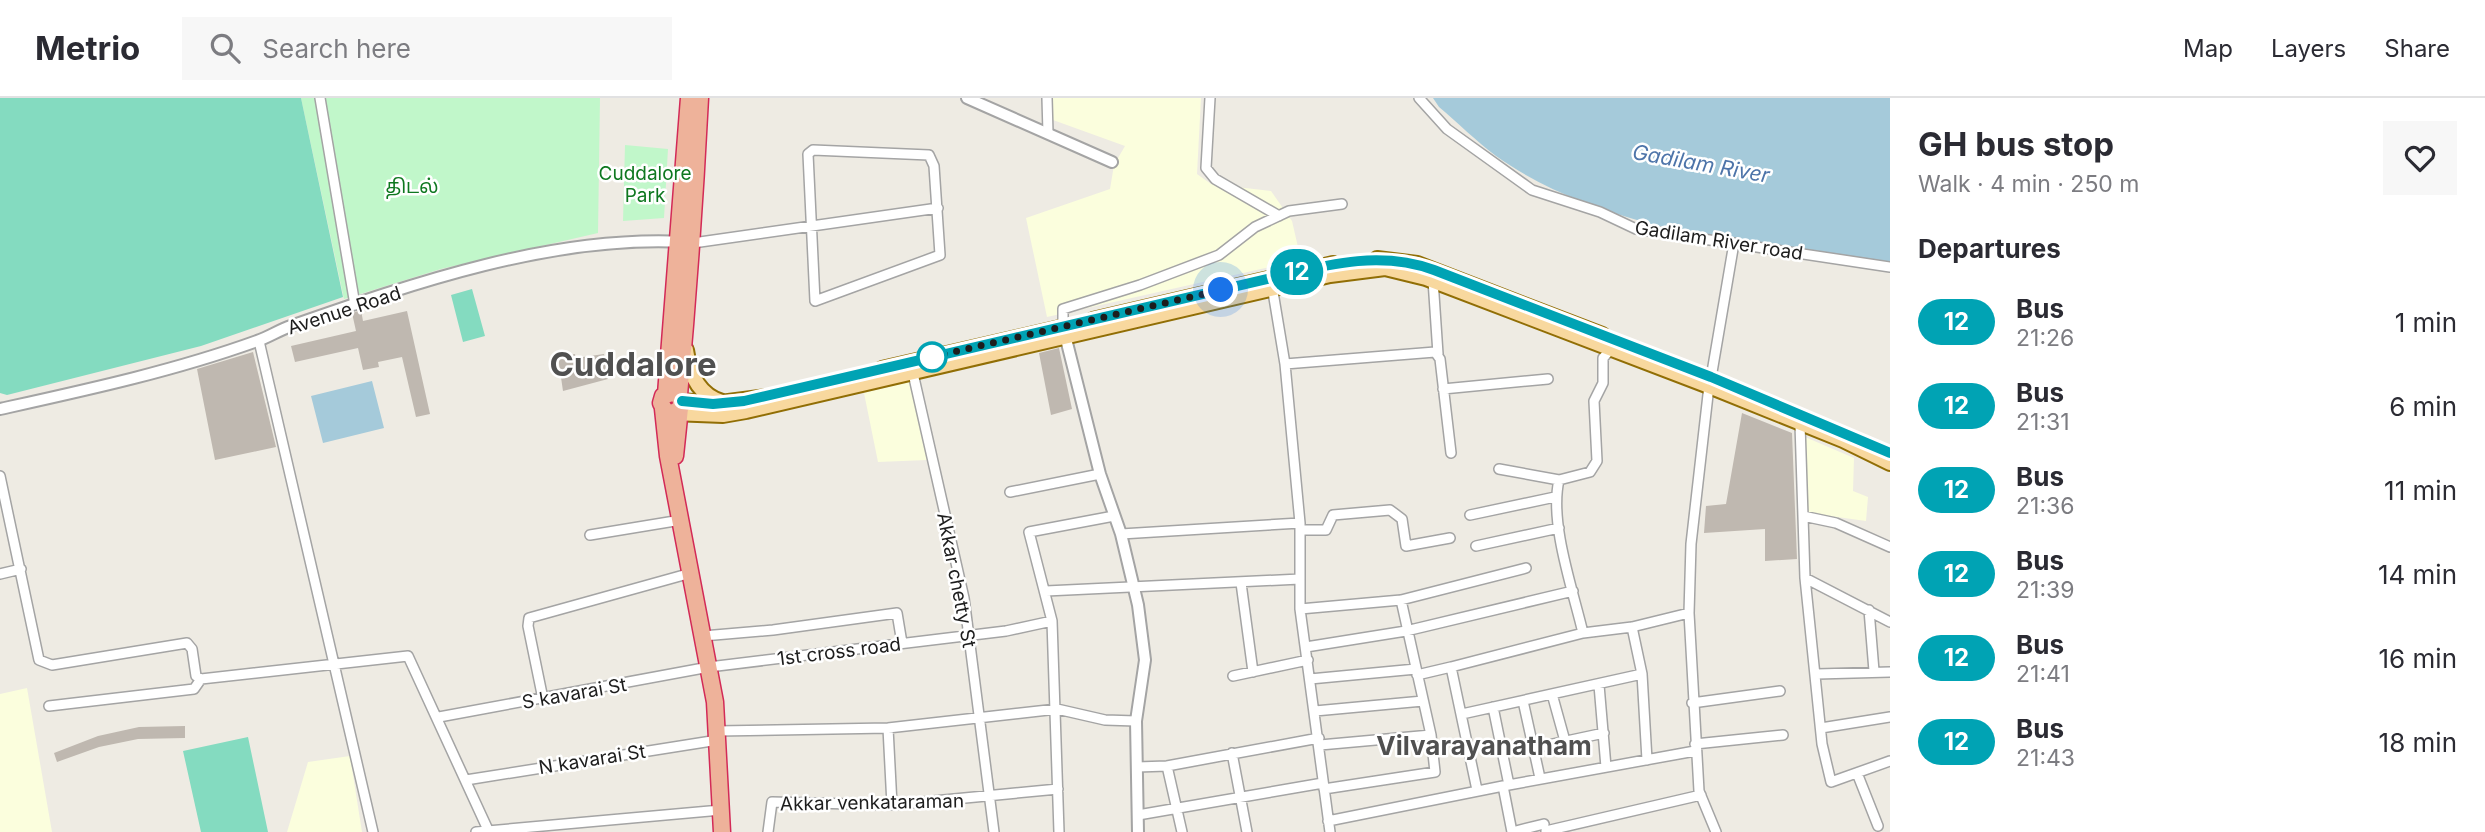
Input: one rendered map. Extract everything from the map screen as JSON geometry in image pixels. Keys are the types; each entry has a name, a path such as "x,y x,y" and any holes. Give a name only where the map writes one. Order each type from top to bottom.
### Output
{"highway":[{"path":"672,465 677,434 674,405 682,332 689,98"},
{"path":"700,98 686,242 672,465 709,667 718,736 722,832"}],"main road":[{"path":"677,434 697,418 725,409 1272,283 1385,268 1434,275 1890,453"},
{"path":"1434,275 1611,349 1705,380 1890,463"},
{"path":"682,332 689,368 696,383 725,409"},
{"path":"674,405 725,409"}],"street":[{"path":"320,98 355,305"},
{"path":"967,98 1048,132 1112,163"},
{"path":"1046,98 1048,132"},
{"path":"1210,98 1206,168 1215,179 1279,216"},
{"name":"Gadilam River road","path":"1419,98 1447,129 1532,190 1600,212 1636,229 1890,267"},
{"path":"813,150 929,155 934,166 940,256 824,300 815,301 810,228 808,154 813,150"},
{"path":"1138,832 1136,721 1145,660 1138,605 1121,534 1100,474 1065,332 1063,309 1140,285 1219,255 1255,227 1289,211 1342,204"},
{"path":"686,242 810,228 938,208"},
{"name":"Avenue Road","path":"0,409 144,375 259,341 287,327 355,305 526,255 622,242 686,242"},
{"path":"1716,832 1701,795 1695,747 1689,613 1691,544 1705,380 1734,243"},
{"path":"1434,275 1438,354 1451,453"},
{"path":"1272,283 1285,364 1300,526 1300,610 1330,832"},
{"path":"259,341 373,832"},
{"path":"1499,469 1559,480 1590,472 1597,461 1594,401 1603,383 1603,358 1611,349"},
{"path":"1285,364 1429,352 1438,354"},
{"name":"Akkar chetty St","path":"912,367 964,598 994,832"},
{"path":"1443,389 1548,379"},
{"path":"1800,424 1805,578 1821,729 1831,782 1890,761"},
{"path":"1010,492 1100,474"},
{"path":"0,476 39,660 45,664 187,643 192,649 196,676 201,679 408,656 439,717 489,831"},
{"path":"1559,480 1555,497 1559,528 1583,633"},
{"path":"1470,515 1555,497"},
{"path":"1121,534 1300,526 1326,530 1333,515 1390,510 1402,519 1406,546 1450,538"},
{"path":"1059,832 1052,621 1029,532 1114,516"},
{"path":"1803,516 1836,523 1890,547"},
{"path":"590,536 681,520"},
{"path":"1476,546 1559,528"},
{"path":"1300,610 1401,600 1526,568"},
{"path":"0,573 21,569"},
{"path":"543,699 528,626 529,618 691,573"},
{"path":"1805,578 1890,622"},
{"path":"1046,590 1300,579"},
{"path":"1241,583 1253,672"},
{"path":"1306,647 1406,631 1573,591"},
{"path":"1138,815 1238,796 1430,775 1436,766 1431,735 1401,600"},
{"path":"1869,610 1874,671"},
{"path":"703,636 773,630 897,613 902,643"},
{"path":"1310,679 1451,667 1583,633 1632,627 1689,613"},
{"name":"1st cross road","path":"709,667 969,635 1052,621"},
{"path":"1632,627 1642,674 1647,760"},
{"path":"1233,676 1308,660"},
{"name":"S kavarai St","path":"439,717 709,667"},
{"path":"1451,667 1477,790"},
{"path":"1817,674 1890,672"},
{"path":"1462,714 1642,674"},
{"path":"49,706 194,689 201,679"},
{"path":"1599,685 1606,767"},
{"path":"1692,703 1780,691"},
{"path":"1552,694 1565,741"},
{"path":"1315,711 1423,701"},
{"path":"1524,701 1540,778"},
{"path":"1493,707 1512,832 1545,828 1701,795"},
{"name":"N kavarai St","path":"466,780 718,736 888,728 1057,709 1105,720 1136,721"},
{"path":"1821,729 1890,717"},
{"path":"888,728 892,805"},
{"path":"1534,748 1604,733"},
{"path":"1137,767 1167,766 1319,742 1431,735"},
{"path":"1328,821 1477,790 1647,760 1695,747 1783,735"},
{"path":"1232,754 1247,832"},
{"path":"1167,766 1182,832"},
{"path":"1857,772 1878,826"},
{"name":"Akkar venkataraman","path":"768,832 772,802 892,805 1058,789"},
{"path":"476,832 542,829 721,810"}],"shaded area":[{"path":"1053,98 1201,98 1197,174 1211,184 1271,191 1292,221 1301,260 1047,317 1026,218 1110,189 1114,165 1125,146 1053,120"},
{"path":"911,381 927,460 878,462 864,393"},
{"path":"1798,434 1854,458 1853,491 1868,497 1866,521 1801,512"},
{"path":"27,688 52,832 0,832 0,694"},
{"path":"350,756 362,832 287,832 308,762"}],"green space":[{"path":"0,98 301,98 343,297 201,346 7,395 0,393"},
{"name":"திடல்","path":"301,98 600,98 598,233 441,269 344,299"},
{"name":"Cuddalore Park","path":"625,145 668,149 664,218 623,221"},
{"path":"472,289 485,336 463,342 451,295"},
{"path":"248,737 268,832 201,832 183,751"}],"water":[{"name":"Gadilam River","path":"1433,98 1890,98 1890,264 1790,251 1686,232 1585,203 1538,182 1496,156 1439,107"},
{"path":"372,381 384,428 323,443 311,396"}],"building":[{"path":"361,310 363,321 407,311 430,414 416,417 402,357 378,362 379,367 363,370 358,348 295,362 291,346 356,331 352,313"},
{"path":"1059,348 1072,409 1051,415 1039,353"},
{"path":"253,352 276,447 215,460 197,369"},
{"path":"575,354 576,358 604,354 608,379 563,391 558,357"},
{"path":"1742,413 1792,433 1797,559 1765,561 1765,529 1704,533 1706,506 1726,504"},
{"path":"185,726 185,738 138,739 99,747 57,762 54,753 98,736 139,727"}],"bus line":[{"name":"12","path":"682,401 713,404 779,394 1271,278 1357,260 1380,259 1400,260 1434,270 1711,377 1890,453"}],"district":[{"name":"Cuddalore","path":"633,364"},
{"name":"Vilvarayanatham","path":"1484,746"}],"route":[{"path":"932,357 1221,290"}]}
